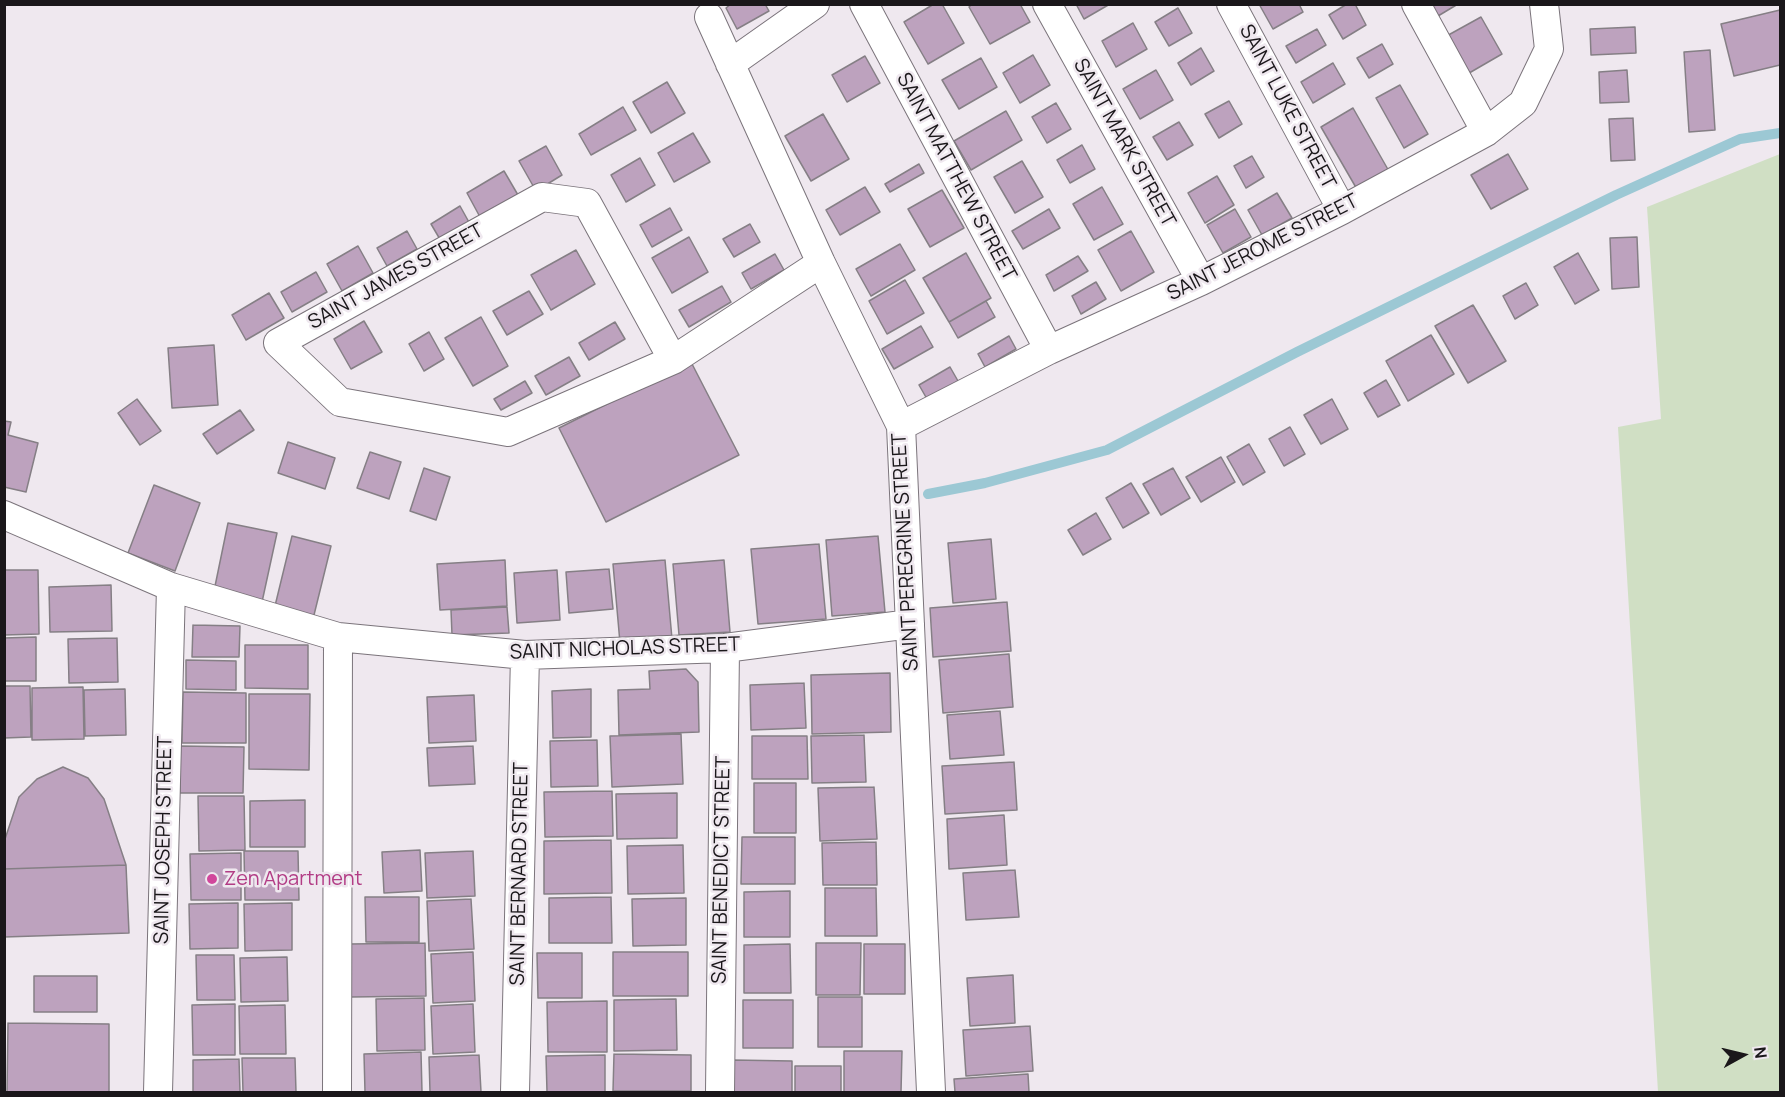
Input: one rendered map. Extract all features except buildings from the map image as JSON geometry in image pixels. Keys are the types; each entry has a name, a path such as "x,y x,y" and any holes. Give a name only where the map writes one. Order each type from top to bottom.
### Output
{"street":[{"path":"730,64 815,4"},
{"name":"SAINT MATTHEW STREET","path":"864,4 1049,350"},
{"name":"SAINT MARK STREET","path":"1047,4 1201,282"},
{"name":"SAINT LUKE STREET","path":"1231,4 1342,210"},
{"path":"1416,4 1486,132"},
{"name":"SAINT JEROME STREET","path":"901,426 1049,350 1201,282 1342,210 1486,132 1523,103 1549,49 1544,4"},
{"name":"SAINT PEREGRINE STREET","path":"709,17 821,263 901,426 931,1092"},
{"name":"SAINT JAMES STREET","path":"542,197 587,203 674,360 508,432 340,402 278,342 542,197"},
{"path":"674,360 821,263"},
{"name":"SAINT NICHOLAS STREET","path":"4,515 171,587 338,637 525,656 724,648 910,624"},
{"name":"SAINT JOSEPH STREET","path":"158,1092 171,587"},
{"path":"337,1092 338,637"},
{"name":"SAINT BENEDICT STREET","path":"720,1092 724,648"},
{"name":"SAINT BERNARD STREET","path":"515,1092 525,656"}],"green space":[{"path":"1780,154 1780,1092 1658,1092 1618,427 1661,419 1647,207"}],"waterway":[{"path":"928,494 985,483 1107,450 1297,352 1616,195 1740,139 1780,133"}],"place":[{"name":"Zen Apartment","path":"212,879"}]}
